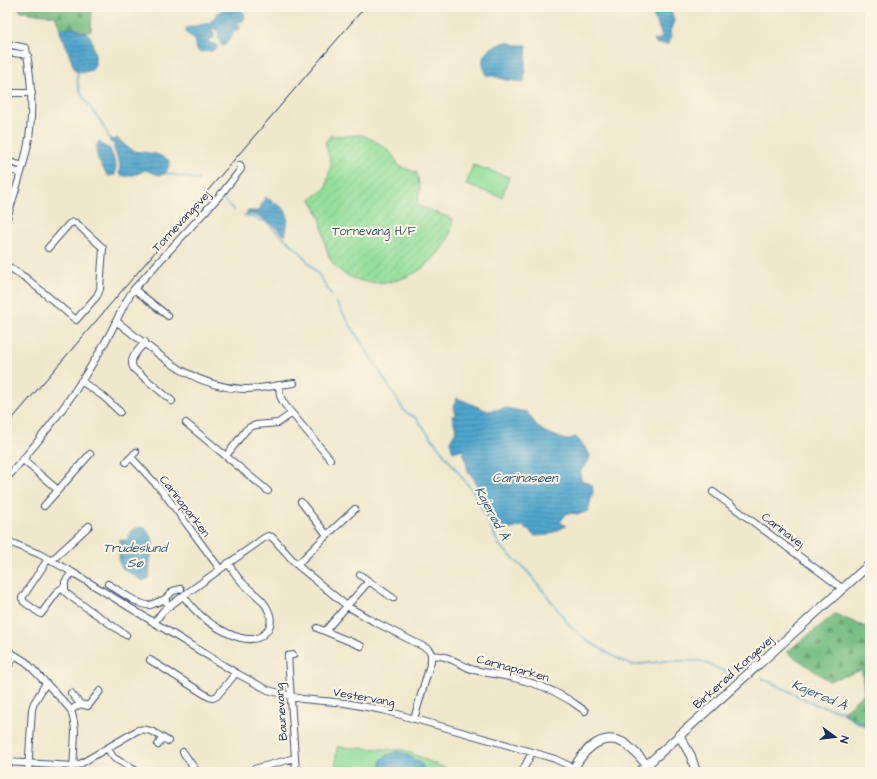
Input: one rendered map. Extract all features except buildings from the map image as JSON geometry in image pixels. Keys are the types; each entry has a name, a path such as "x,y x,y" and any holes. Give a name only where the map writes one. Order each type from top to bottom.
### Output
{"main road":[{"name":"Birkerød Kongevej","path":"639,772 840,587 870,564"},
{"path":"679,735 691,756 696,772"},
{"path":"578,770 584,753 589,747 596,743 611,740 625,744 647,765"}],"street":[{"path":"7,44 26,48 32,93 30,133 23,166 7,218"},
{"path":"7,52 28,55"},
{"path":"7,91 11,93 32,93"},
{"path":"7,161 23,166"},
{"name":"Tornevangsvej","path":"7,478 47,432 81,381 109,336 124,302 134,289 222,193 240,168 240,165"},
{"path":"7,169 21,173"},
{"path":"7,266 26,278 76,320 97,296 100,289 103,248 73,222 48,248"},
{"path":"134,289 168,316"},
{"path":"116,321 176,367 202,381 230,388 244,389 294,383"},
{"path":"145,342 132,359 131,366 172,401"},
{"path":"81,381 104,397 120,412"},
{"path":"279,385 282,401 291,414 330,459"},
{"path":"226,456 250,426 278,423 291,414"},
{"path":"186,423 268,491"},
{"name":"Carinaparken","path":"136,452 129,460 165,494 220,569"},
{"path":"44,506 90,454"},
{"path":"23,460 58,490"},
{"name":"Carinavej","path":"713,492 840,587"},
{"path":"302,502 327,535"},
{"path":"297,564 355,508"},
{"path":"64,587 58,591 41,614 24,602 22,598 50,560 89,526"},
{"name":"Carinaparken","path":"154,623 163,611 182,593 228,564 268,536 274,539 297,564 347,606 372,621 428,650 432,656 441,656 475,670 525,680 539,685 566,698 585,711"},
{"name":"Vestervang","path":"7,542 50,560 72,572 236,673 268,690 292,697 345,703 383,710 555,759 578,770"},
{"path":"182,593 195,610 227,633 247,639 257,638 264,634 269,628 271,621 267,607 259,597 241,581 228,564"},
{"path":"72,572 65,582 65,592 126,635"},
{"path":"360,575 393,598"},
{"path":"325,631 370,582"},
{"name":"Carinaparken","path":"108,584 138,603 145,605 150,605 164,599 173,591 182,593"},
{"path":"164,599 169,606"},
{"path":"317,628 360,646"},
{"path":"7,650 26,662 71,710 75,731 73,769"},
{"path":"7,669 15,655"},
{"name":"Baunevang","path":"293,655 288,656 296,772"},
{"path":"414,719 432,656"},
{"path":"150,660 209,697 213,698 236,673"},
{"path":"28,772 32,709 46,683"},
{"path":"71,693 80,704 88,706 100,690"},
{"path":"71,710 80,704"},
{"path":"7,762 28,763 73,769 138,730 143,729 165,740 158,745"},
{"path":"107,748 114,758 134,771"},
{"path":"183,752 197,772"},
{"path":"522,772 532,752"},
{"path":"251,772 254,769 295,758"}],"green space":[{"path":"18,7 92,7 91,31 63,36 55,16 21,12"},
{"name":"Tornevang H/F","path":"362,135 374,140 384,147 396,160 399,166 417,173 420,190 417,205 453,219 450,234 444,246 436,256 416,272 404,278 392,281 379,283 362,281 348,276 334,265 328,254 320,218 311,199 326,188 331,164 325,142 330,136"},
{"path":"473,165 509,177 502,197 466,185"},
{"path":"835,614 870,629 870,727 842,713 864,693 862,670 829,681 787,652"},
{"path":"337,747 404,750 453,772 335,772"}],"water":[{"path":"224,7 238,7 244,13 245,17 243,21 233,24 234,26 240,25 239,29 233,32 228,24 227,25 233,34 225,45 222,46 218,39 218,31 211,27 214,33 214,38 209,39 208,42 217,45 217,48 212,51 199,52 196,48 194,38 186,33 186,28 209,23"},
{"path":"637,7 670,7 674,21 670,31 671,38 669,44 657,44 654,41 662,38 656,22 653,17"},
{"path":"74,28 88,34 91,38 95,55 95,65 92,70 81,73 75,71 64,40 60,34 60,29"},
{"path":"507,42 517,45 527,45 524,82 487,76 483,66 484,55 490,49"},
{"path":"109,138 114,140 117,138 134,151 156,154 169,160 169,166 165,174 159,175 145,170 128,176 119,174 120,164 114,149 114,144 110,142"},
{"path":"99,141 110,149 116,165 115,175 108,176 98,160 96,151"},
{"path":"265,197 278,204 285,211 288,220 285,236 272,224 258,217 246,214 248,211 259,211"},
{"name":"Carinasøen","path":"457,398 488,411 506,408 527,412 538,427 545,432 566,440 576,437 590,455 589,460 580,472 581,480 592,485 593,492 588,511 580,514 567,513 560,522 566,526 548,535 535,536 523,526 507,530 502,525 491,523 474,479 468,472 463,449 453,452 450,441 456,430 452,416 455,415 454,406"},
{"name":"Trudeslund Sø","path":"143,526 151,535 153,550 149,578 143,581 122,568 119,562 120,540 127,540 132,530"},
{"path":"396,752 407,754 422,764 424,772 383,772 381,768 381,760 387,755"}],"waterway":[{"path":"78,72 77,81 79,90 101,122 109,138"},
{"name":"Kajerød Å","path":"166,173 198,180"},
{"name":"Kajerød Å","path":"222,199 234,210"},
{"name":"Kajerød Å","path":"244,215 266,222 300,252 321,278 332,296"},
{"name":"Kajerød Å","path":"336,302 405,412 416,418 475,494 499,545 528,572 570,626 586,640 620,660 633,665 665,661 701,661 728,673"},
{"name":"Kajerød Å","path":"762,678 817,705 842,711 853,720 870,729"}],"tram line":[{"path":"7,425 365,7"}]}
